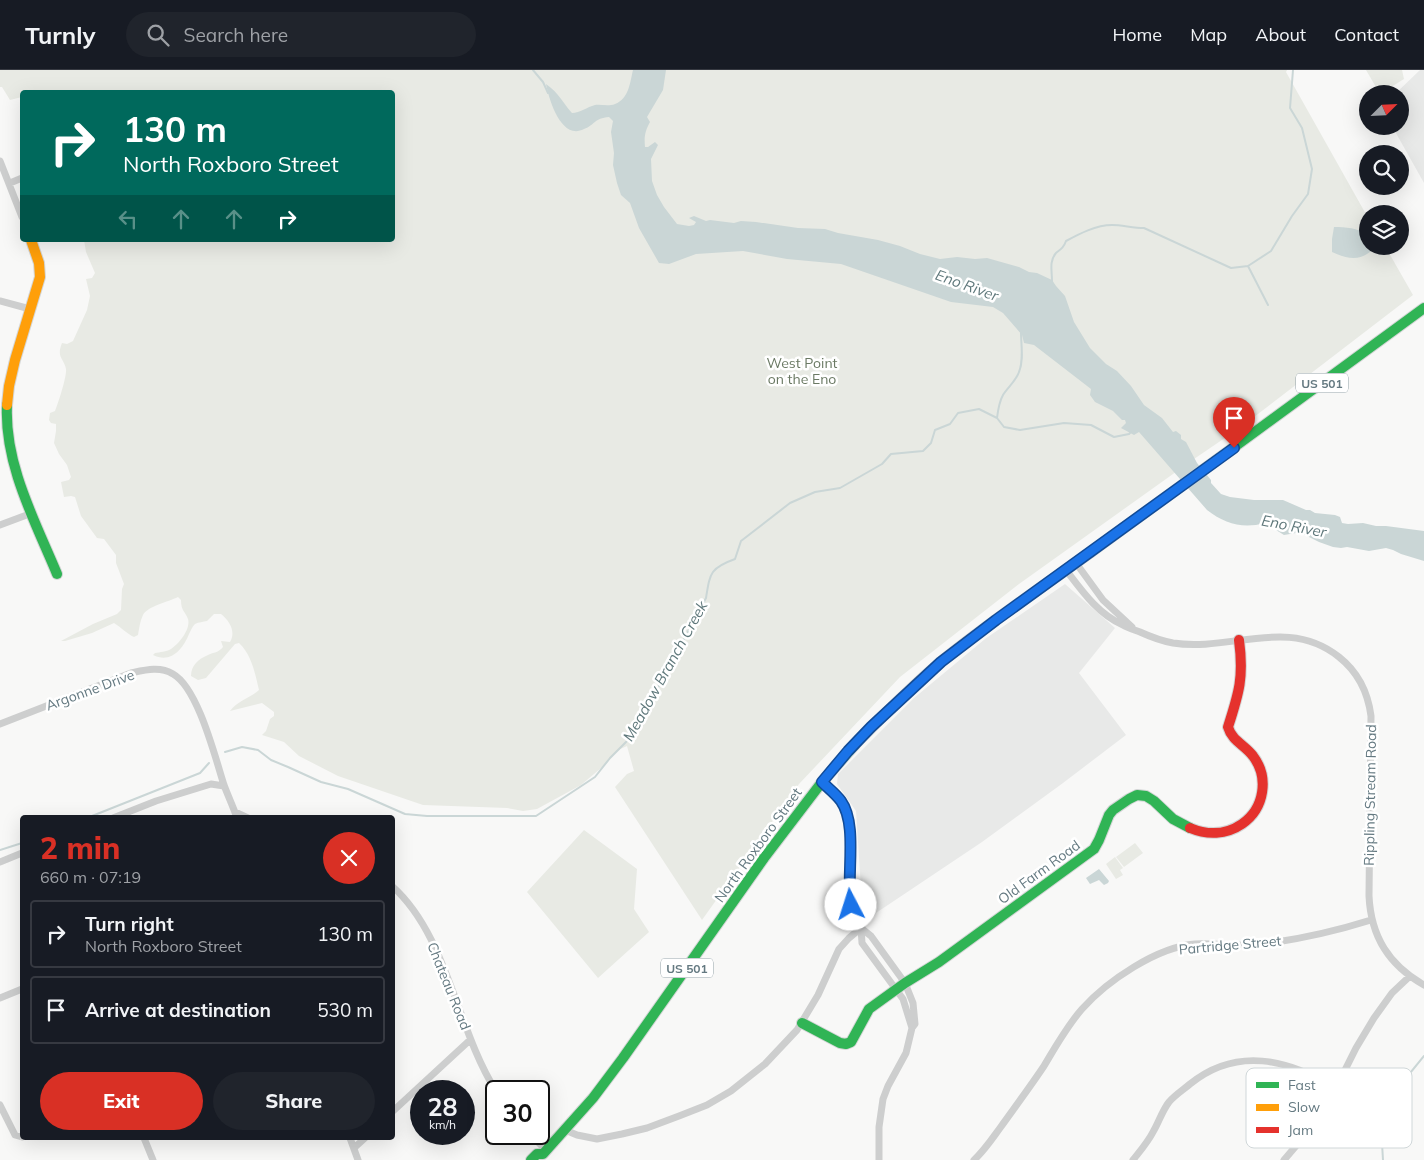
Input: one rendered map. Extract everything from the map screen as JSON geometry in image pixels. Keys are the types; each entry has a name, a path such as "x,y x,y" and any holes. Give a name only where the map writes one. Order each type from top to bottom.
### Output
{"main road":[{"path":"32,242 39,260 41,276 18,344 7,409 15,466 23,492 57,574"},
{"name":"North Roxboro Street","path":"531,1160 537,1154 544,1155 593,1098 764,858 822,782 871,727 941,662 986,627 1424,308"},
{"name":"Old Farm Road","path":"901,986 939,962 1094,849 1099,843 1111,812 1129,798 1138,794 1147,795 1179,823 1202,832 1225,832 1247,821 1260,802 1263,787 1261,770 1254,757 1232,737 1228,727 1238,695 1241,672 1239,640"},
{"path":"802,1022 840,1043 846,1044 853,1040 869,1008 901,986"}],"street":[{"path":"0,161 20,211"},
{"path":"10,184 20,179"},
{"path":"0,300 30,309"},
{"path":"0,525 32,513"},
{"name":"Rippling Stream Road","path":"1076,563 1103,600 1126,620 1134,630"},
{"name":"Rippling Stream Road","path":"1066,570 1097,607 1115,621 1160,640 1186,644 1207,644 1287,636 1312,642 1329,650 1344,661 1355,673 1370,706 1372,728 1369,858 1371,920 1378,939 1388,956 1410,976 1424,985"},
{"name":"Argonne Drive","path":"0,724 131,674 145,670 164,670 182,680 193,696 236,815"},
{"path":"822,782 841,801 848,817 850,898 854,913 862,928 871,936 901,986 912,1028 904,1059 888,1086 883,1099 879,1127 879,1160"},
{"path":"121,815 156,801 211,784 224,786"},
{"path":"0,862 20,854"},
{"name":"Chateau Road","path":"395,889 415,910 435,948 470,1040 490,1080"},
{"name":"Partridge Street","path":"974,1160 981,1154 1011,1113 1068,1026 1082,1009 1109,985 1154,955 1182,946 1264,944 1323,934 1371,920"},
{"path":"862,928 862,943 901,986"},
{"path":"565,1130 590,1138 609,1137 646,1128 707,1105 731,1091 756,1073 788,1041 802,1022 825,983 839,949 862,928"},
{"path":"1346,1068 1374,1018 1392,993 1410,976"},
{"path":"0,998 20,990"},
{"path":"395,1109 470,1040"},
{"path":"1133,1160 1150,1139 1164,1111 1175,1096 1203,1075 1222,1066 1246,1061 1267,1061 1295,1068"},
{"path":"0,1105 19,1136"},
{"path":"145,1140 153,1160"},
{"path":"351,1140 358,1160"},
{"path":"354,1148 363,1140"},
{"path":"1284,1160 1294,1148"}],"shaded area":[{"path":"1420,70 1424,70 1424,183 1409,156 1409,145 1403,145 1397,135 1409,135 1409,85 1404,85"},
{"path":"1065,584 1115,628 1079,673 1126,735 982,842 870,917 863,919 856,811 837,784 838,774 914,698 985,639"}],"green space":[{"name":"West Point on the Eno","path":"0,70 1287,70 1286,72 1361,205 1359,205 1359,255 1390,255 1413,295 1241,427 1019,584 900,677 799,784 702,920 615,787 627,774 634,771 627,746 618,750 607,763 581,785 537,809 523,811 507,808 423,805 338,776 299,756 284,742 262,735 266,731 270,719 274,716 274,712 262,703 230,711 259,690 250,659 239,643 235,644 206,678 198,680 191,676 192,669 198,661 221,649 223,647 221,641 230,642 232,638 231,627 221,614 214,614 207,621 195,624 180,650 176,654 165,658 153,655 174,647 184,636 188,627 188,619 178,597 146,612 141,620 138,635 134,637 114,623 92,633 61,641 117,614 121,610 124,584 116,563 116,555 104,539 97,538 81,516 75,497 64,497 61,482 69,480 71,477 67,465 54,443 56,424 51,423 49,420 50,413 55,411 66,373 65,365 60,355 60,348 62,343 67,344 73,341 87,310 90,296 86,279 92,278 95,273 86,252 84,242 395,242 395,90 20,90 20,98 10,100 2,87 0,87"},
{"path":"1366,70 1402,70 1404,79 1394,85 1375,85"},
{"path":"584,830 637,869 634,909 649,932 598,978 527,892"},
{"path":"1135,843 1143,853 1124,867 1116,857"},
{"path":"1115,857 1123,868 1120,870 1123,875 1116,879 1106,864"}],"water":[{"name":"Eno River","path":"633,70 666,70 663,90 647,117 650,122 646,131 645,147 655,142 658,145 651,159 652,181 657,195 677,224 694,225 696,222 689,218 694,216 706,221 756,222 798,228 825,229 878,240 940,259 957,257 987,258 1037,273 1052,280 1065,296 1074,322 1090,348 1106,364 1117,371 1131,386 1144,405 1162,418 1173,432 1176,431 1181,435 1181,439 1186,442 1197,463 1221,494 1254,500 1283,500 1315,513 1335,515 1340,517 1342,523 1363,523 1424,531 1424,561 1386,548 1369,551 1347,547 1333,547 1305,535 1296,533 1284,535 1265,523 1257,525 1234,524 1214,515 1207,510 1139,432 1134,435 1121,428 1126,423 1125,420 1122,420 1113,411 1095,402 1090,395 1091,389 1034,345 1024,343 1022,335 1003,313 993,307 951,302 841,264 787,259 743,251 696,254 669,264 659,263 639,228 630,203 621,195 617,183 613,165 614,153 611,132 613,121 609,117 597,120 584,129 576,131 569,129 563,124 553,108 546,84 557,94 572,113 575,113 595,105 610,105 620,102 628,90"},
{"path":"1334,227 1359,231 1359,255 1366,255 1350,258 1332,252"},
{"path":"1099,869 1109,881 1108,883 1104,885 1099,880 1090,884 1086,878"}],"waterway":[{"path":"533,70 543,82 548,93"},
{"path":"1052,281 1052,259 1066,241 1088,230 1106,225 1144,228 1231,268 1248,266 1271,251 1308,194 1312,169 1302,128 1290,108 1293,70"},
{"path":"1248,266 1268,305"},
{"path":"997,418 1002,398 1018,375 1021,367 1021,332"},
{"name":"Meadow Branch Creek","path":"225,752 242,747 258,750 271,760 321,782 348,789 405,814 427,816 536,816 595,777 610,758 632,736 706,598 710,577 713,572 720,565 735,559 741,541 790,503 815,492 840,488 882,464 891,454 923,451 931,443 935,430 950,424 958,413 979,409 997,418 1004,427 1020,430 1064,423 1091,425 1114,437 1131,432"},
{"name":"Meadow Branch Creek","path":"95,815 200,773 209,763"},
{"name":"Meadow Branch Creek","path":"0,850 20,844"},
{"path":"1412,1071 1424,1056"},
{"path":"1382,1148 1383,1160"}],"traffic: fast":[{"path":"1091,552 1424,308"},
{"path":"7,405 10,449 16,470 31,513 57,574"},
{"path":"531,1160 537,1154 543,1154 593,1098 764,858 822,782 859,740"},
{"path":"802,1023 840,1043 846,1044 851,1042 869,1009 905,983 939,962 1094,849 1109,815 1129,799 1137,795 1146,796 1173,819 1190,828"}],"traffic: slow":[{"path":"7,405 15,360 40,277 39,263 32,242"},
{"path":"859,740 910,689 942,661 1091,552"}],"traffic: jam":[{"path":"1190,828 1210,833 1236,828 1250,817 1260,801 1263,783 1258,764 1250,752 1232,736 1228,727 1240,685 1239,640"}],"route":[{"path":"851,905 849,890 850,824 847,812 841,801 822,782 871,727 941,662 1234,448"}]}
